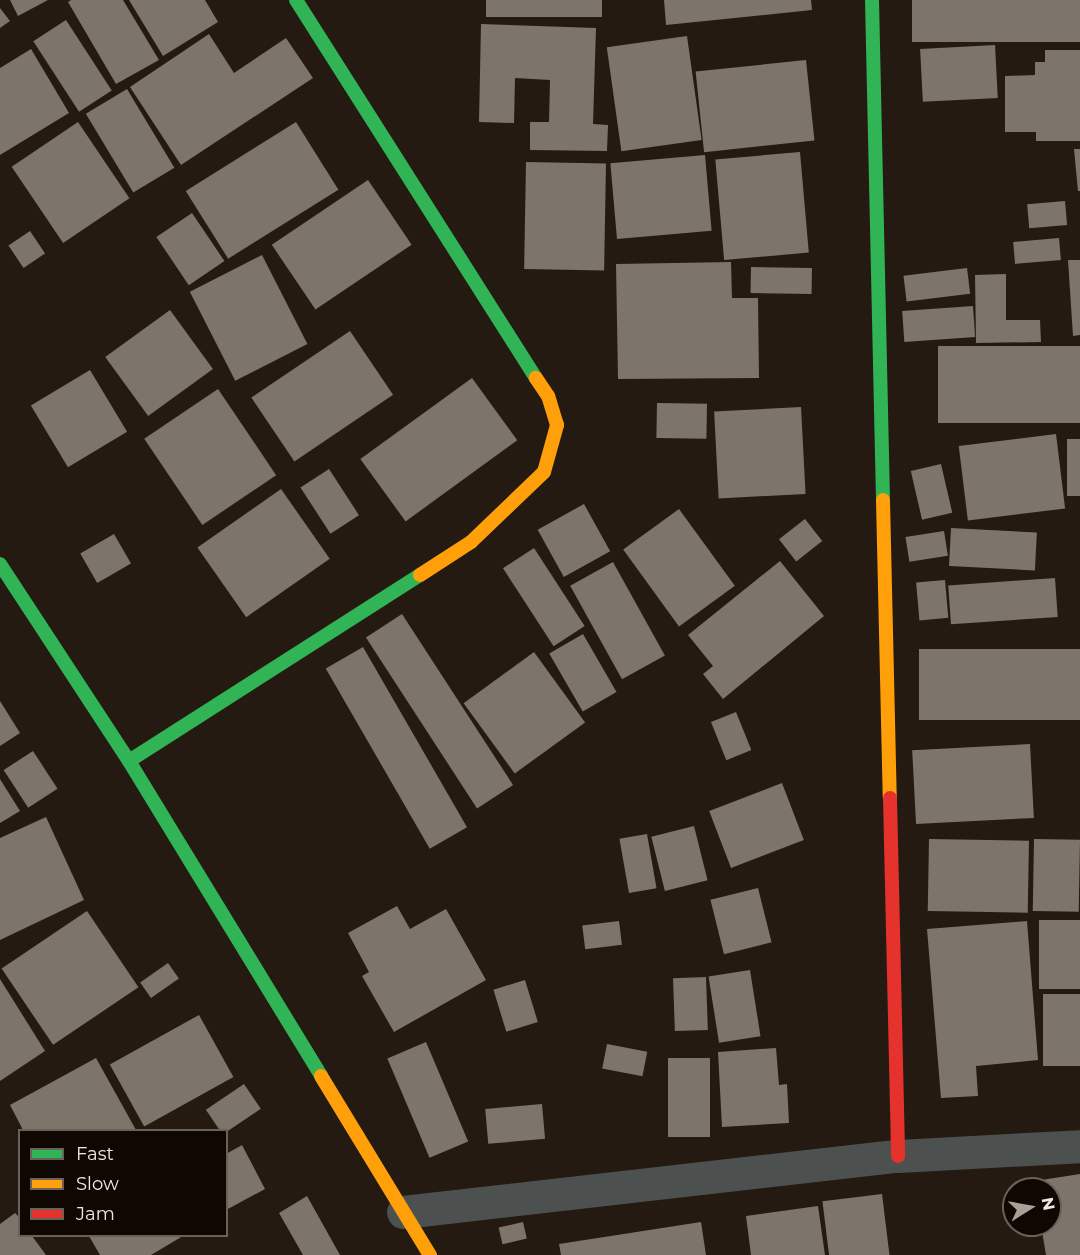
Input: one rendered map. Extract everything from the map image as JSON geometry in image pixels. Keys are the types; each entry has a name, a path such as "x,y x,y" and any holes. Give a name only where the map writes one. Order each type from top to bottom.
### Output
{"street":[{"path":"129,761 471,542 544,472 557,425 548,396 296,0"},
{"path":"872,0 898,1156"},
{"path":"0,564 129,761 430,1255"},
{"path":"404,1212 898,1156 1080,1146"}],"building":[{"path":"10,0 48,0 18,16"},
{"path":"71,0 123,0 159,60 116,84 68,2"},
{"path":"129,0 205,0 218,22 163,56"},
{"path":"486,0 602,0 602,17 486,17"},
{"path":"664,0 811,0 812,10 666,25"},
{"path":"912,0 1080,0 1080,42 912,42"},
{"path":"0,8 10,21 0,28"},
{"path":"66,20 112,90 79,112 33,41"},
{"path":"481,24 596,28 593,124 608,125 607,151 530,150 530,122 549,122 550,80 515,78 514,123 479,122"},
{"path":"209,34 234,73 286,38 313,78 181,165 130,87"},
{"path":"687,36 702,140 621,151 607,47"},
{"path":"995,45 998,98 923,102 920,49"},
{"path":"31,49 69,113 0,155 0,68"},
{"path":"1045,50 1080,50 1080,141 1036,141 1036,132 1005,132 1005,76 1035,75 1035,62 1045,62"},
{"path":"806,60 814,141 704,152 696,72"},
{"path":"127,89 174,168 133,193 86,114"},
{"path":"78,122 129,198 63,243 12,167"},
{"path":"296,122 338,190 228,259 186,191"},
{"path":"1074,149 1080,149 1080,191 1078,191"},
{"path":"800,152 809,253 724,260 715,159"},
{"path":"705,155 712,231 617,239 610,163"},
{"path":"526,162 606,163 604,270 524,269"},
{"path":"368,180 412,245 315,310 272,245"},
{"path":"1065,201 1067,225 1029,228 1027,204"},
{"path":"192,213 224,261 189,285 156,237"},
{"path":"30,231 45,253 24,268 8,246"},
{"path":"1059,238 1061,260 1015,264 1013,242"},
{"path":"262,255 307,344 235,381 190,292"},
{"path":"1068,260 1080,260 1080,335 1073,336"},
{"path":"731,262 732,298 758,298 759,378 618,379 616,264"},
{"path":"751,267 812,268 812,294 751,293"},
{"path":"967,268 970,294 907,302 903,276"},
{"path":"1006,274 1006,320 1040,320 1041,342 976,343 975,275"},
{"path":"973,306 975,337 904,342 902,311"},
{"path":"170,310 213,369 148,416 105,357"},
{"path":"350,331 393,395 294,461 251,398"},
{"path":"938,346 1080,346 1080,423 938,423"},
{"path":"90,370 127,432 68,467 31,406"},
{"path":"472,378 517,440 406,521 360,459"},
{"path":"218,389 276,475 202,525 144,439"},
{"path":"657,403 707,404 706,439 656,438"},
{"path":"801,407 806,494 719,498 714,412"},
{"path":"1056,434 1065,508 968,520 959,446"},
{"path":"1067,439 1080,439 1080,496 1067,496"},
{"path":"941,464 952,513 922,520 911,471"},
{"path":"329,469 359,515 330,534 300,488"},
{"path":"281,489 330,559 246,617 197,548"},
{"path":"584,504 610,551 564,577 538,530"},
{"path":"679,509 735,586 679,626 623,550"},
{"path":"805,519 822,541 796,561 779,539"},
{"path":"951,528 1037,533 1035,570 949,566"},
{"path":"944,531 948,556 909,562 905,537"},
{"path":"114,534 131,563 97,583 80,554"},
{"path":"534,548 585,626 554,646 503,568"},
{"path":"780,561 824,616 723,699 703,674 713,666 688,635"},
{"path":"613,562 665,656 622,679 570,586"},
{"path":"1055,578 1058,617 951,624 948,585"},
{"path":"945,580 948,618 919,620 916,583"},
{"path":"402,614 513,785 477,809 366,637"},
{"path":"583,634 616,692 583,712 549,654"},
{"path":"363,647 467,827 430,849 326,668"},
{"path":"919,649 1080,649 1080,720 919,720"},
{"path":"534,652 585,722 515,774 464,703"},
{"path":"0,701 20,733 0,746"},
{"path":"736,712 751,750 726,760 711,722"},
{"path":"1030,744 1034,818 916,824 912,750"},
{"path":"33,751 58,789 28,808 4,770"},
{"path":"0,779 20,811 0,823"},
{"path":"782,783 804,840 731,868 709,811"},
{"path":"46,817 84,900 0,940 0,838"},
{"path":"694,826 708,880 665,891 651,837"},
{"path":"647,834 657,888 629,893 619,839"},
{"path":"929,839 1029,841 1028,913 928,911"},
{"path":"1034,839 1080,840 1079,912 1033,911"},
{"path":"758,888 772,942 724,954 710,900"},
{"path":"397,906 410,929 446,909 486,980 394,1032 362,976 369,972 348,933"},
{"path":"87,911 138,987 53,1045 2,969"},
{"path":"1039,920 1080,920 1080,989 1039,989"},
{"path":"619,921 622,945 585,949 582,926"},
{"path":"1027,921 1038,1060 976,1066 978,1096 941,1098 927,929"},
{"path":"168,963 179,979 151,998 140,983"},
{"path":"750,970 760,1036 719,1043 709,977"},
{"path":"706,977 708,1030 675,1031 673,978"},
{"path":"0,979 45,1051 0,1081"},
{"path":"525,980 538,1022 506,1032 493,990"},
{"path":"1043,994 1080,994 1080,1066 1043,1066"},
{"path":"199,1015 233,1077 144,1127 110,1064"},
{"path":"426,1042 468,1141 430,1158 387,1058"},
{"path":"607,1044 647,1052 642,1076 602,1069"},
{"path":"776,1048 779,1085 787,1084 789,1123 722,1127 718,1052"},
{"path":"96,1058 135,1129 22,1129 10,1105"},
{"path":"668,1058 710,1058 710,1137 668,1137"},
{"path":"244,1084 261,1109 228,1131 228,1129 219,1129 206,1110"},
{"path":"542,1104 545,1139 488,1144 485,1109"},
{"path":"242,1145 265,1189 228,1209 228,1153"},
{"path":"1080,1174 1080,1255 1046,1255 1043,1237 1062,1237 1061,1177"},
{"path":"882,1194 889,1255 829,1255 822,1201"},
{"path":"307,1196 340,1255 303,1255 279,1213"},
{"path":"818,1206 825,1255 751,1255 746,1216"},
{"path":"15,1213 18,1216 18,1237 33,1237 46,1255 0,1255 0,1224"},
{"path":"523,1222 527,1239 502,1244 499,1228"},
{"path":"701,1222 706,1255 561,1255 559,1244"},
{"path":"90,1237 181,1237 151,1255 100,1255"}],"traffic: fast":[{"path":"296,0 536,378"},
{"path":"872,0 883,500"},
{"path":"0,564 129,761 321,1076"},
{"path":"129,761 420,575"}],"traffic: slow":[{"path":"420,575 471,542 544,472 557,425 548,396 536,378"},
{"path":"883,500 890,798"},
{"path":"321,1076 430,1255"}],"traffic: jam":[{"path":"890,798 898,1156"}]}
